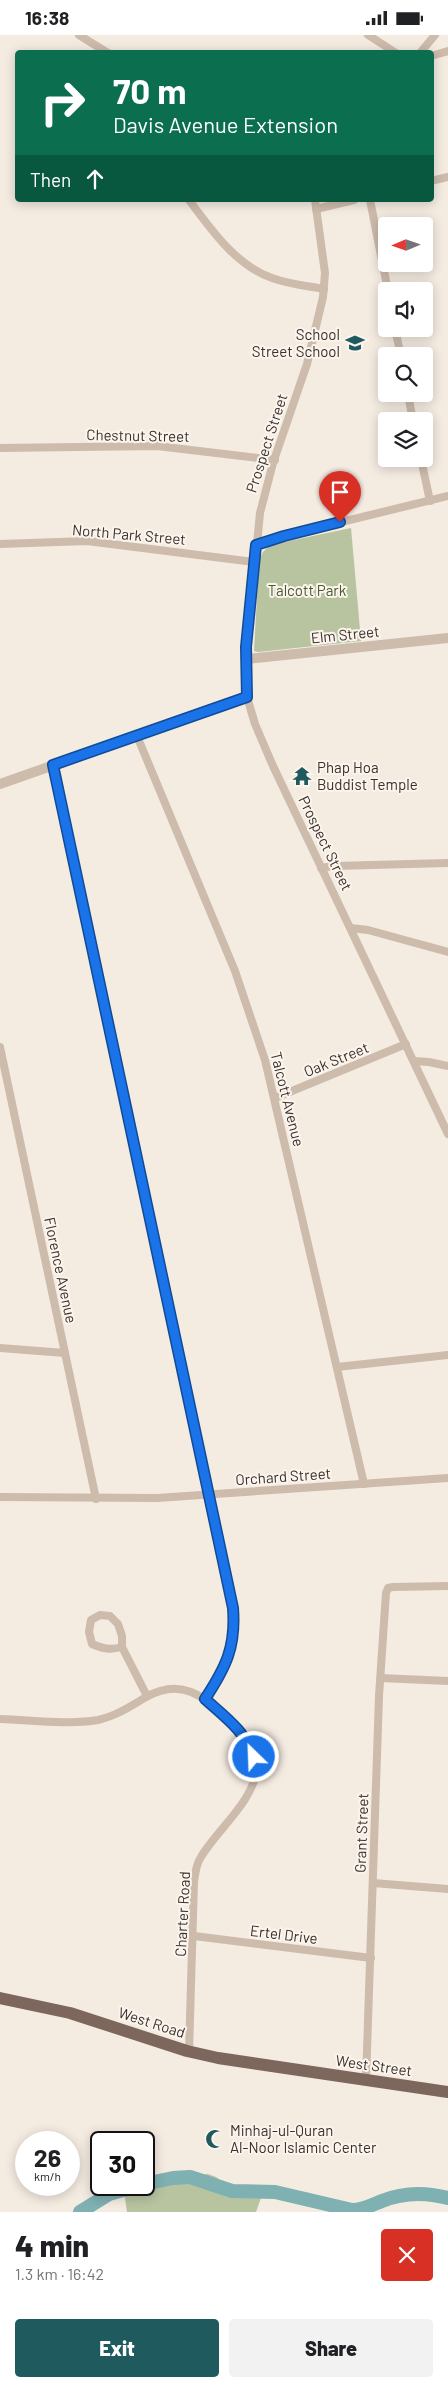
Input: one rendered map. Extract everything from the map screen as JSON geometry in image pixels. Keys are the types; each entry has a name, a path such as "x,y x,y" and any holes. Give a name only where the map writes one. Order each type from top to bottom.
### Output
{"main road":[{"name":"West Road","path":"0,1998 70,2013 189,2051 232,2061 295,2070"},
{"name":"West Street","path":"295,2070 448,2092"}],"street":[{"path":"78,35 103,50"},
{"path":"368,35 391,50"},
{"path":"422,50 435,35"},
{"path":"434,56 448,51"},
{"path":"434,180 448,177"},
{"path":"190,202 224,245 257,271 272,278 324,289"},
{"name":"Prospect Street","path":"315,202 324,265 324,289 307,363 275,460 260,513 246,659 247,697 266,752 448,1134"},
{"path":"316,209 346,202"},
{"path":"370,202 386,282"},
{"name":"Chestnut Street","path":"0,448 157,446 275,460"},
{"path":"423,467 430,501"},
{"path":"256,545 284,536 448,497"},
{"name":"North Park Street","path":"0,544 86,541 254,562"},
{"name":"Elm Street","path":"246,659 448,638"},
{"path":"0,784 247,697"},
{"name":"Talcott Avenue","path":"137,736 235,971 275,1098 364,1484"},
{"path":"53,765 233,1608 234,1625 228,1660 205,1699"},
{"path":"321,868 448,863"},
{"path":"351,928 376,932 448,952"},
{"name":"Oak Street","path":"275,1098 406,1044"},
{"name":"Florence Avenue","path":"0,1047 96,1499"},
{"path":"414,1061 429,1061 448,1066"},
{"path":"0,1348 65,1353"},
{"path":"337,1367 448,1355"},
{"name":"Orchard Street","path":"0,1497 157,1498 448,1478"},
{"name":"Grant Street","path":"366,2080 380,1678 386,1597 388,1589 448,1586"},
{"path":"122,1647 101,1649 92,1644 89,1631 91,1620 100,1615 110,1615 118,1624 122,1636 122,1647 147,1696"},
{"path":"380,1678 448,1681"},
{"name":"Charter Road","path":"0,1719 78,1721 99,1719 116,1714 147,1696 174,1688 191,1691 205,1699 242,1731 250,1744 256,1772 252,1785 240,1807 200,1858 194,1882 194,1936 189,2051"},
{"path":"373,1883 448,1889"},
{"name":"Ertel Drive","path":"194,1936 371,1958"}],"green space":[{"name":"Talcott Park","path":"351,528 361,641 254,651 259,560 263,552 270,545"},
{"path":"208,2174 216,2177 231,2188 263,2192 256,2212 127,2212 125,2196 155,2196 155,2182 167,2178"}],"waterway":[{"path":"155,2182 190,2177 232,2191 275,2192 352,2210 364,2208 398,2196 423,2194 448,2198"},
{"path":"80,2212 106,2196"}],"place":[{"name":"School Street School","path":"355,343"},
{"name":"Phap Hoa Buddist Temple","path":"302,776"},
{"name":"Minhaj-ul-Quran Al-Noor Islamic Center","path":"215,2139"}],"route":[{"path":"254,1757 250,1744 242,1731 205,1699 228,1660 234,1625 233,1608 53,765 247,697 245,656 256,545 340,522"}]}
